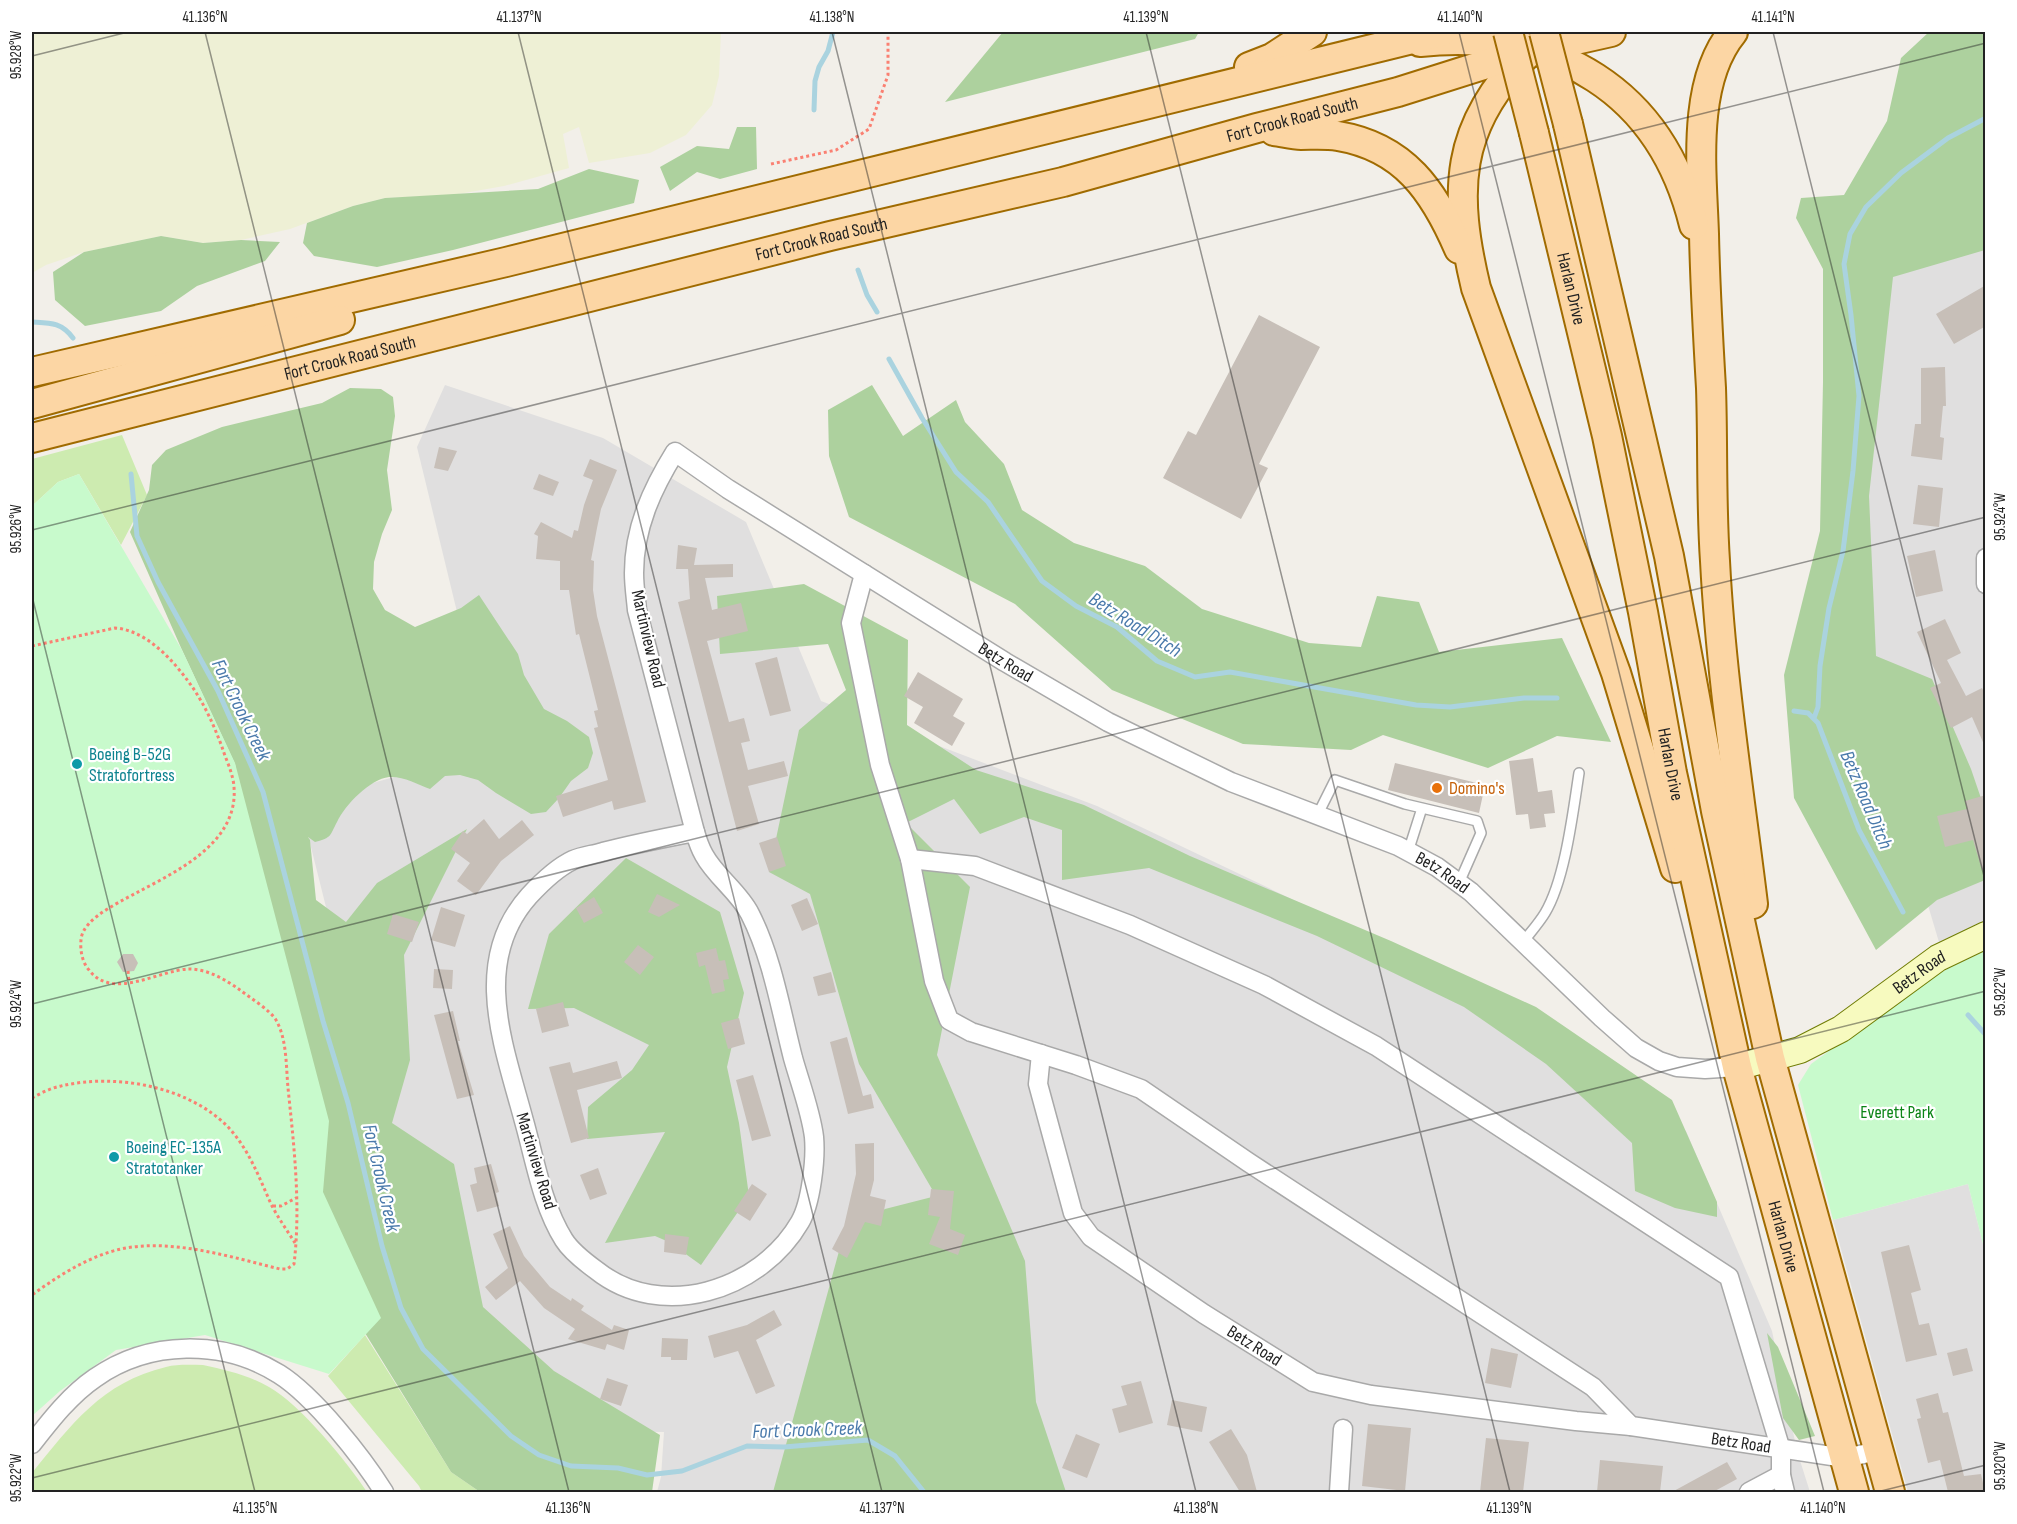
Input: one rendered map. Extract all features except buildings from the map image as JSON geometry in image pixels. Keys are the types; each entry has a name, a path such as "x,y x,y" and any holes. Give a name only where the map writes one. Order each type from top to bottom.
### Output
{"main road":[{"path":"1081,119 1260,64 1312,32"},
{"path":"32,372 506,262 1441,32"},
{"name":"Fort Crook Road South","path":"32,438 830,236 1063,182 1439,80 1541,38 1611,32"},
{"path":"1733,32 1721,50 1713,69 1704,112 1702,166 1713,441 1714,560 1724,673 1757,934 1770,1058"},
{"path":"1384,46 1501,35 1541,38 1559,57 1598,79 1635,110 1665,151 1690,208 1706,289"},
{"path":"1439,80 1501,35"},
{"name":"Harlan Drive","path":"1501,35 1534,133 1607,436 1643,612 1672,773 1737,1067 1854,1492"},
{"path":"1476,288 1467,250 1462,190 1469,143 1491,96 1507,74 1541,38"},
{"name":"Harlan Drive","path":"1541,38 1568,124 1669,556 1716,811 1770,1058 1890,1492"},
{"path":"1257,128 1301,135 1337,136 1366,143 1391,155 1413,172 1436,201 1447,222 1476,288 1616,672 1683,897 1737,1067"},
{"path":"32,404 359,314 506,262"}],"street":[{"name":"Betz Road","path":"675,452 728,489 1005,662 1108,722 1231,782 1408,852 1437,867 1470,892 1602,1018 1643,1052 1659,1061 1677,1067 1705,1069 1737,1067 1800,1050 1841,1029 1938,958 1986,935"},
{"name":"Martinview Road","path":"675,452 659,478 644,515 635,554 634,575 638,610 694,832 704,855 749,912 764,947 814,1135 814,1172 802,1220 780,1251 757,1270 716,1291 683,1298 642,1293 615,1283 596,1271 565,1242 548,1207 517,1096 496,1012 495,973 503,933 518,908 541,883 556,872 572,861 647,841 694,832"},
{"path":"1986,558 1986,584"},
{"path":"864,574 851,622 880,765 910,860 934,981 949,1020 972,1032 1141,1089 1248,1162 1593,1387 1631,1426"},
{"name":"Betz Road","path":"910,860 975,866 1130,925 1264,985 1376,1046 1729,1277 1781,1450"},
{"name":"Betz Road","path":"1041,1054 1038,1084 1073,1213 1090,1237 1214,1320 1313,1382 1371,1395 1631,1426 1845,1458 1878,1451"},
{"path":"32,1443 75,1395 94,1378 123,1362 180,1347 210,1350 252,1360 280,1375 304,1394 337,1431 384,1492"},
{"path":"1338,1492 1343,1429"},
{"path":"1749,1492 1783,1484 1781,1450"}],"lane":[{"path":"1523,942 1546,911 1557,882 1570,830 1579,773"},
{"path":"1317,816 1335,780 1405,804 1477,821 1482,833 1459,883"},
{"path":"1408,852 1422,808"}],"path":[{"path":"771,164 836,150 869,129 888,75 888,32"},
{"path":"32,646 115,628 136,632 183,673 211,718 234,785 232,807 227,823 218,836 185,866 111,906 87,925 81,933 81,954 85,966 92,975 100,981 112,984 178,970 204,971 238,988 274,1017 280,1027 285,1058 296,1198 294,1264 287,1269 210,1252 152,1245 105,1253 57,1278 32,1295"},
{"path":"128,971 129,982"},
{"path":"32,1098 60,1086 107,1082 155,1088 195,1103 229,1128 254,1164 272,1206 296,1244"},
{"path":"272,1206 281,1206 296,1198"}],"shaded area":[{"path":"1985,245 1985,951 1947,969 1859,674 1880,271"},
{"path":"445,385 603,438 746,522 821,701 1097,806 1480,989 1686,1131 1772,1331 1797,1451 1810,1492 657,1492 661,1477 664,1432 607,1431 552,1412 406,1227 300,803 485,752 458,616 417,447"},
{"path":"1968,1184 1985,1252 1985,1492 1908,1492 1833,1220"}],"green space":[{"path":"32,32 721,32 719,76 712,105 686,135 650,153 589,163 579,127 563,134 569,168 504,186 453,195 385,198 353,206 290,229 241,240 203,243 161,236 84,252 46,265 32,273"},
{"path":"1003,32 1199,32 1195,39 945,102"},
{"path":"1929,32 1985,32 1985,250 1893,277 1869,496 1876,656 1932,679 1971,769 1985,810 1985,880 1937,900 1876,950 1794,798 1784,675 1820,531 1823,382 1823,269 1796,218 1801,198 1844,195 1887,121 1901,58"},
{"path":"737,127 756,127 757,169 720,179 697,172 670,191 660,167 697,146 729,149"},
{"path":"589,169 639,180 634,203 453,250 377,267 314,256 303,243 307,223 353,206 385,198 538,189"},
{"path":"161,236 203,243 241,240 280,242 265,261 197,286 161,311 85,326 55,300 53,272 84,252"},
{"path":"872,385 903,436 956,400 965,422 1004,464 1022,510 1074,543 1145,566 1202,609 1309,643 1361,647 1377,596 1419,602 1439,652 1562,638 1611,742 1557,736 1488,768 1383,735 1351,750 1243,744 1112,690 1015,604 849,517 829,456 828,410"},
{"path":"350,388 381,389 393,397 395,416 387,470 392,510 374,562 373,589 385,610 415,627 461,608 479,595 518,654 524,675 544,709 567,721 589,737 593,753 588,768 571,781 546,812 531,814 478,780 460,775 445,776 430,789 394,777 374,782 352,801 328,837 315,842 308,837 316,900 346,922 377,883 467,829 404,955 410,1060 392,1123 454,1164 483,1307 554,1371 660,1435 652,1492 480,1492 451,1472 331,1278 235,764 130,532 149,490 152,465 166,450 222,427 322,403"},
{"path":"122,435 147,495 121,545 79,474 58,482 32,506 32,459"},
{"path":"79,474 182,650 235,763 329,1121 323,1192 381,1318 329,1374 205,1335 116,1350 60,1391 32,1416 32,506 58,482"},
{"path":"804,584 908,640 907,725 976,770 1084,805 1190,856 1391,941 1536,1007 1672,1100 1717,1202 1717,1217 1675,1208 1635,1191 1632,1143 1546,1064 1464,1007 1317,936 1149,868 1062,880 1062,830 1024,817 980,834 954,799 906,823 970,887 937,1055 1025,1261 1036,1402 1066,1492 773,1492 844,1233 885,1209 936,1196 859,1064 810,894 769,872 799,730 846,690 828,644 720,654 717,596"},
{"path":"626,858 720,912 744,993 727,1067 739,1123 749,1196 701,1265 669,1242 655,1236 605,1243 665,1132 587,1139 588,1107 632,1070 649,1045 574,1008 528,1009 549,934"},
{"name":"Everett Park","path":"1985,951 1985,1252 1968,1184 1833,1220 1798,1085 1811,1064 1919,986 1947,969"},
{"path":"1767,1333 1778,1347 1815,1436 1799,1440 1783,1418"},
{"path":"365,1335 451,1472 480,1492 422,1492 328,1376"},
{"path":"203,1365 253,1379 281,1395 323,1435 367,1492 32,1492 32,1473 60,1438 106,1394 143,1374 166,1367"}],"waterway":[{"name":"Betz Road Ditch","path":"814,110 815,81 819,67 828,51 833,32"},
{"path":"1814,718 1818,707 1820,666 1829,608 1843,551 1859,396 1844,264 1850,234 1866,207 1901,173 1948,138 1986,118"},
{"name":"Betz Road Ditch","path":"858,270 867,295 877,312"},
{"name":"Fort Crook Creek","path":"32,322 60,326 73,338"},
{"name":"Betz Road Ditch","path":"889,359 956,472 988,502 1042,581 1076,606 1117,627 1157,661 1195,677 1230,672 1416,705 1450,707 1524,698 1557,698"},
{"name":"Fort Crook Creek","path":"131,474 137,536 158,582 218,691 263,792 323,1021 348,1103 382,1246 401,1308 423,1349 511,1436 539,1455 571,1466 618,1468 647,1475 682,1471 747,1446 784,1447 868,1440 895,1456 924,1492"},
{"name":"Betz Road Ditch","path":"1794,711 1808,713 1818,723 1859,830 1903,912"},
{"name":"Betz Road Ditch","path":"1968,1015 1986,1035"}],"place":[{"name":"Boeing B-52G Stratofortress","path":"77,764"},
{"name":"Domino's","path":"1437,788"},
{"name":"Boeing EC-135A Stratotanker","path":"114,1157"}]}
